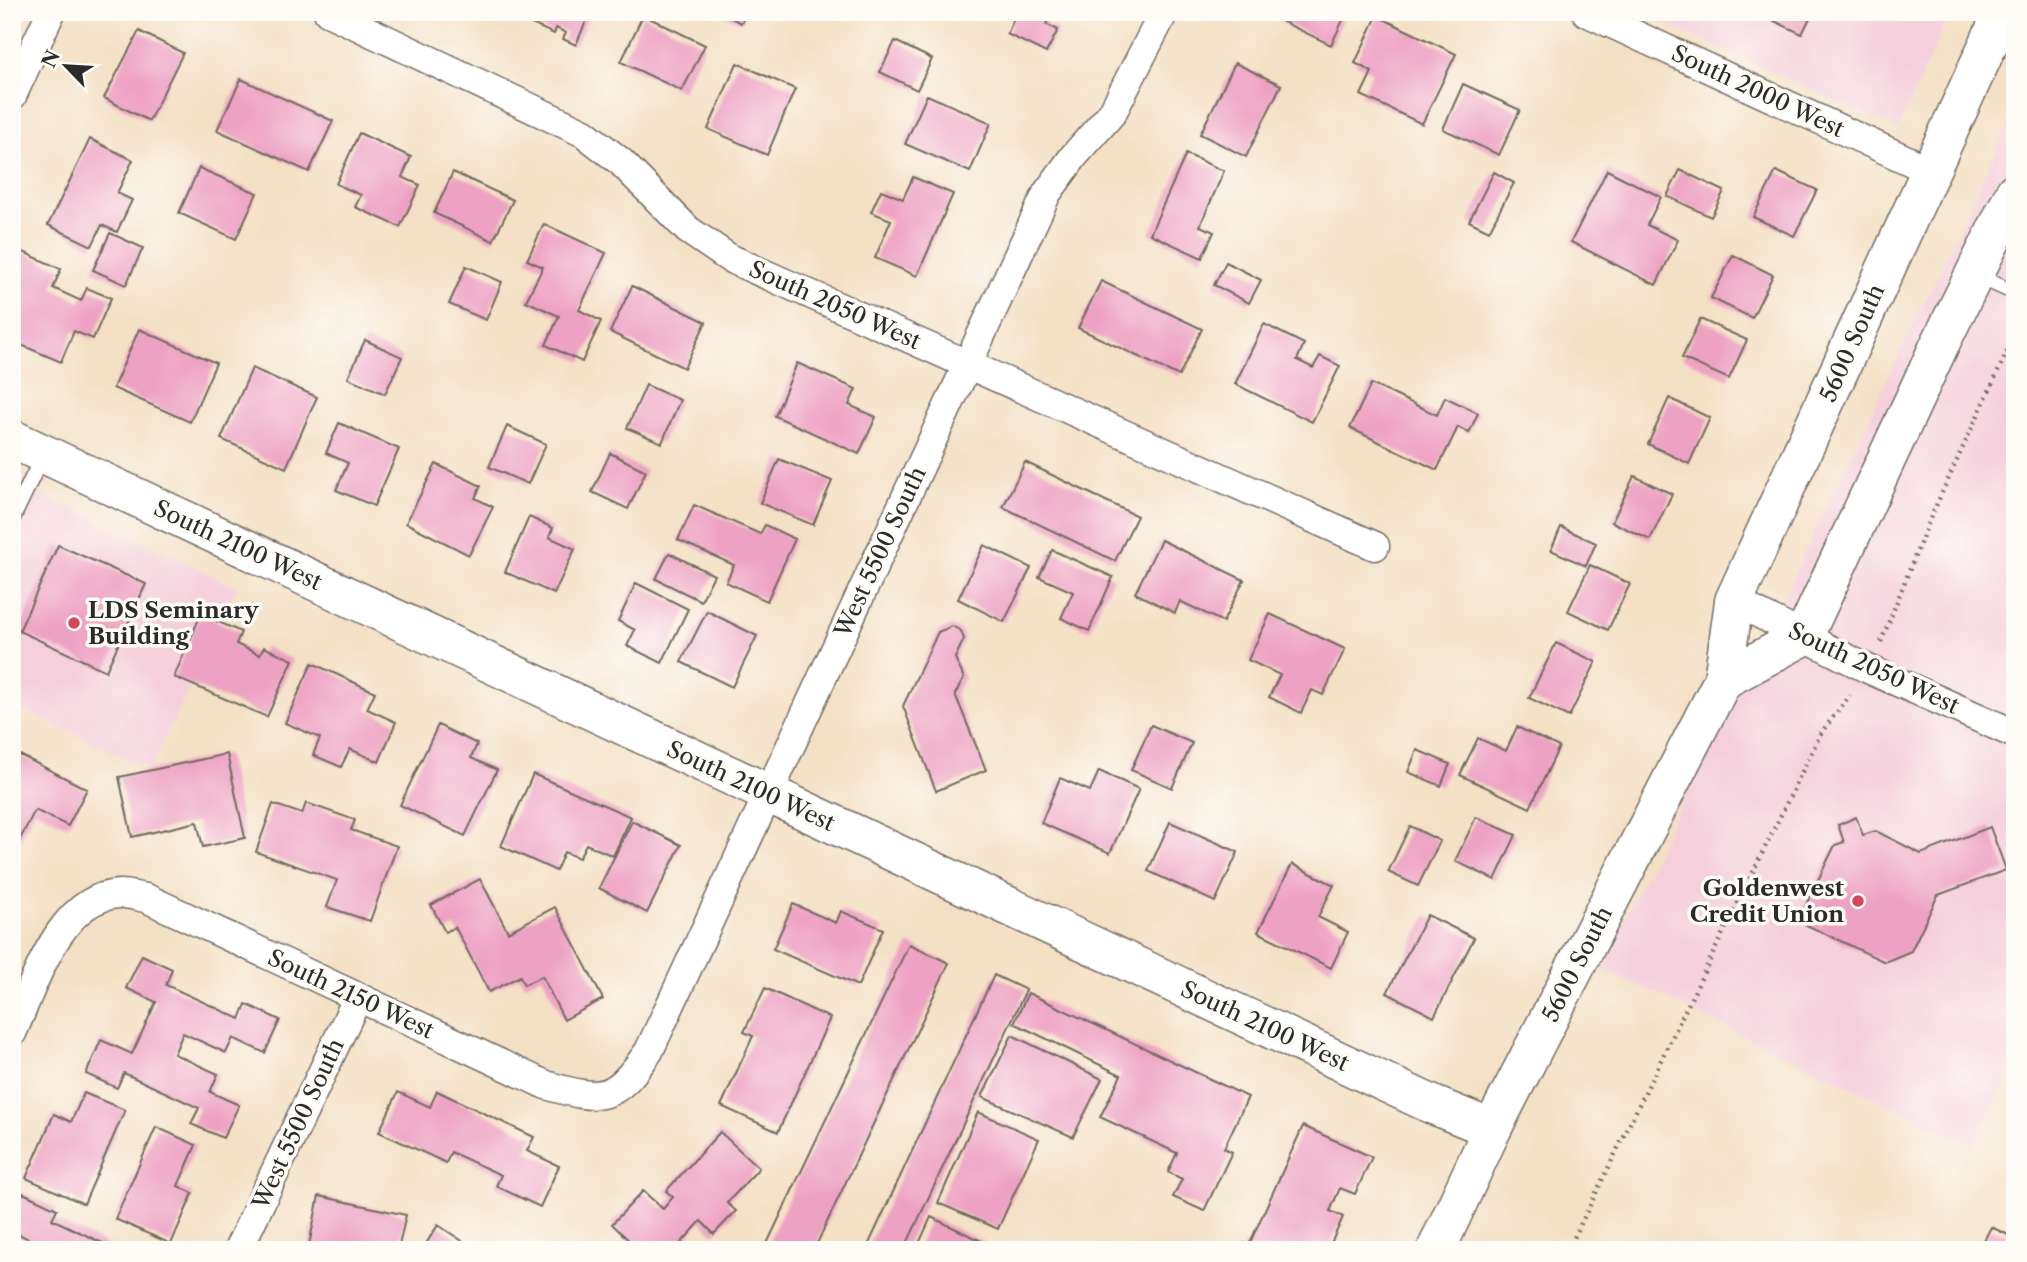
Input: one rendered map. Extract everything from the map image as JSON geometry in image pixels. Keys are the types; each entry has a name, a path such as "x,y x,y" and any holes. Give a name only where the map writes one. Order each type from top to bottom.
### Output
{"main road":[{"name":"5600 South","path":"1436,1250 1492,1129 1723,680 1734,601 2003,12"},
{"path":"1723,680 1804,636 2015,192"},
{"name":"South 2100 West","path":"28,447 1433,1105 1492,1129"}],"street":[{"path":"12,96 51,12"},
{"name":"South 2050 West","path":"328,12 584,133 621,162 688,230 729,258 1375,546"},
{"name":"West 5500 South","path":"605,1096 630,1079 649,1051 1046,193 1112,113 1164,12"},
{"name":"South 2000 West","path":"1586,12 1931,170"},
{"name":"South 2050 West","path":"1734,601 2015,734"},
{"name":"South 2150 West","path":"12,1033 60,931 74,913 97,899 120,894 146,898 546,1085 576,1094 605,1096"},
{"name":"West 5500 South","path":"238,1250 358,997"}],"lane":[{"path":"1974,274 2015,293"},
{"path":"12,520 28,447"}],"path":[{"path":"1889,626 1928,523 2015,335"},
{"path":"1568,1250 1814,745 1846,701"}],"shaded area":[{"path":"1639,12 1950,12 1899,129"},
{"path":"2015,111 2015,1061 1974,1145 1600,967 1786,592"},
{"path":"12,481 237,587 150,769 12,705"}],"building":[{"path":"529,12 590,12 576,45 563,39 566,33 556,28 554,34 525,21"},
{"path":"719,12 747,12 741,23"},
{"path":"1017,12 1053,12 1046,24 1058,30 1046,53 1007,34"},
{"path":"1262,12 1347,12 1331,45"},
{"path":"1755,12 1813,12 1802,34"},
{"path":"643,15 705,45 682,91 621,62"},
{"path":"1377,16 1456,54 1422,124 1361,95 1372,72 1355,63"},
{"path":"139,31 183,53 149,121 104,98"},
{"path":"895,41 932,59 917,90 880,72"},
{"path":"737,63 795,89 767,155 708,129"},
{"path":"1235,63 1281,85 1246,157 1200,134"},
{"path":"241,79 333,121 309,172 217,130"},
{"path":"1463,84 1520,110 1499,155 1443,129"},
{"path":"927,95 991,123 970,172 905,144"},
{"path":"359,133 411,157 402,177 420,185 400,227 355,207 361,195 336,184"},
{"path":"90,139 133,160 117,193 132,200 117,232 102,225 92,246 48,225"},
{"path":"1186,154 1224,171 1200,226 1214,232 1202,258 1150,234"},
{"path":"199,168 257,193 236,239 179,213"},
{"path":"1607,170 1661,197 1647,225 1678,240 1656,285 1571,242"},
{"path":"1680,170 1724,191 1711,217 1667,196"},
{"path":"1776,171 1817,190 1794,236 1753,217"},
{"path":"453,172 513,200 493,241 434,213"},
{"path":"1494,172 1514,183 1489,231 1469,221"},
{"path":"913,177 953,194 917,276 875,258 891,220 871,212 881,190 903,199"},
{"path":"544,224 606,253 579,310 601,321 582,362 546,345 559,316 526,301 543,267 527,260"},
{"path":"110,233 143,248 126,285 93,270"},
{"path":"19,250 61,269 53,288 81,301 87,288 111,298 93,339 74,331 61,362 12,341 12,265"},
{"path":"1733,255 1773,275 1752,318 1711,298"},
{"path":"1226,262 1261,280 1249,303 1214,285"},
{"path":"466,266 502,282 486,320 449,304"},
{"path":"1101,281 1202,329 1179,376 1078,328"},
{"path":"632,286 706,322 684,368 610,332"},
{"path":"1700,319 1747,340 1729,379 1682,358"},
{"path":"1264,324 1304,344 1297,360 1313,368 1320,356 1340,366 1312,422 1235,384"},
{"path":"139,329 216,363 190,422 113,388"},
{"path":"365,340 402,357 385,394 348,378"},
{"path":"797,363 856,389 849,405 876,417 859,454 775,416"},
{"path":"252,368 317,397 286,468 221,439"},
{"path":"1371,384 1437,415 1445,397 1478,413 1469,433 1458,427 1437,470 1350,428"},
{"path":"646,385 680,400 662,443 627,428"},
{"path":"1669,398 1710,418 1689,464 1648,444"},
{"path":"339,423 399,449 374,506 336,490 348,463 326,453"},
{"path":"507,426 546,444 528,484 489,467"},
{"path":"610,453 646,471 628,509 592,492"},
{"path":"779,459 832,481 813,525 760,503"},
{"path":"1025,462 1137,516 1115,561 1003,507"},
{"path":"436,464 481,486 475,498 493,507 469,555 406,523"},
{"path":"1634,476 1672,494 1650,540 1612,522"},
{"path":"694,505 760,534 765,525 795,539 767,601 726,582 734,565 678,540"},
{"path":"529,517 553,528 549,537 575,549 554,594 505,572"},
{"path":"1561,527 1596,543 1586,566 1551,550"},
{"path":"1161,540 1244,580 1223,622 1180,601 1175,613 1135,593"},
{"path":"58,545 146,584 106,671 19,631"},
{"path":"984,545 1031,568 1004,622 958,599"},
{"path":"1052,550 1113,577 1089,631 1061,618 1073,592 1039,577"},
{"path":"669,553 714,575 701,601 656,579"},
{"path":"1590,565 1630,584 1608,630 1568,611"},
{"path":"636,583 688,609 662,663 627,646 635,630 618,621"},
{"path":"707,611 757,636 732,687 681,662"},
{"path":"201,614 241,632 236,644 260,655 264,647 293,660 267,717 174,677"},
{"path":"1270,614 1345,649 1323,695 1312,690 1301,713 1269,697 1280,675 1248,660"},
{"path":"952,626 961,631 964,639 955,658 964,678 955,694 986,770 936,791 903,706 938,632"},
{"path":"1556,643 1596,662 1569,717 1529,698"},
{"path":"312,663 375,692 367,709 396,722 379,762 350,749 341,767 313,755 320,738 285,723"},
{"path":"438,725 477,744 471,758 497,770 465,836 400,805"},
{"path":"1151,725 1192,743 1172,788 1131,770"},
{"path":"1517,727 1559,747 1530,808 1460,775 1478,738 1506,751"},
{"path":"1417,750 1450,764 1441,786 1408,772"},
{"path":"12,751 87,789 68,826 35,810 12,855"},
{"path":"227,754 245,838 203,847 197,822 132,837 119,777"},
{"path":"1099,771 1139,789 1110,853 1041,823 1060,778 1090,791"},
{"path":"533,774 631,817 613,856 586,844 579,858 564,852 556,871 501,846"},
{"path":"306,803 355,820 351,830 397,846 370,921 327,907 337,880 256,852 273,804 302,814"},
{"path":"1476,817 1516,835 1495,880 1455,861"},
{"path":"1856,817 1863,835 1876,831 1921,854 1990,827 2006,870 1938,895 1911,951 1885,962 1798,921 1835,845 1844,842 1838,825"},
{"path":"632,821 681,845 647,913 599,888"},
{"path":"1170,822 1238,852 1215,902 1148,871"},
{"path":"1410,826 1440,841 1418,886 1388,872"},
{"path":"1292,864 1334,885 1318,917 1348,932 1331,968 1258,932"},
{"path":"480,879 508,932 555,907 603,999 564,1020 542,976 524,985 520,976 489,992 455,927 445,932 431,905"},
{"path":"793,904 836,923 841,911 883,929 858,986 773,949"},
{"path":"1427,915 1474,938 1434,1017 1387,993"},
{"path":"909,944 949,963 814,1250 764,1250"},
{"path":"142,955 172,969 166,985 240,1019 246,1004 280,1020 265,1053 233,1038 226,1053 183,1033 174,1054 218,1074 210,1092 239,1105 223,1138 191,1124 199,1108 124,1073 117,1088 86,1074 101,1040 132,1054 156,1002 126,988"},
{"path":"994,975 1026,990 904,1250 866,1250"},
{"path":"765,988 830,1018 778,1132 721,1106 753,1036 744,1032"},
{"path":"1028,993 1248,1097 1224,1148 1232,1152 1204,1211 1173,1197 1182,1179 1168,1172 1177,1153 1100,1117 1121,1075 1014,1023"},
{"path":"1012,1035 1102,1079 1073,1137 982,1097"},
{"path":"437,1091 534,1137 527,1151 559,1166 540,1207 496,1186 501,1175 451,1152 446,1163 379,1132 398,1092 430,1107"},
{"path":"84,1093 125,1110 84,1204 26,1178 54,1114 71,1122"},
{"path":"978,1112 1039,1139 998,1229 938,1203"},
{"path":"1303,1126 1372,1157 1355,1194 1340,1188 1330,1211 1343,1217 1328,1250 1242,1250 1245,1243 1249,1245"},
{"path":"156,1127 196,1145 178,1186 193,1193 171,1244 115,1219"},
{"path":"720,1132 759,1168 727,1203 736,1211 714,1234 701,1221 675,1250 639,1250 612,1224 643,1191 663,1209 673,1197 666,1191"},
{"path":"23,1193 57,1209 52,1219 117,1250 27,1250 31,1240 12,1231 12,1216"},
{"path":"319,1196 406,1215 398,1250 308,1250"},
{"path":"931,1217 990,1245 988,1250 916,1250"},
{"path":"438,1225 476,1250 422,1250"},
{"path":"1991,1227 2015,1238 2015,1250 1979,1250"}],"place":[{"name":"LDS Seminary Building","path":"74,623"},
{"name":"Goldenwest Credit Union","path":"1858,901"}]}
